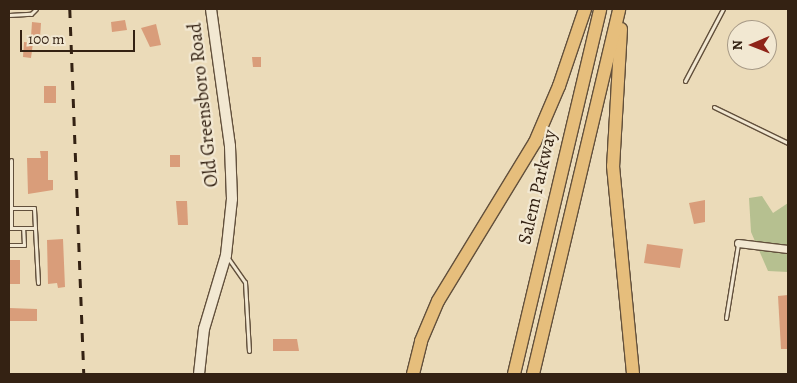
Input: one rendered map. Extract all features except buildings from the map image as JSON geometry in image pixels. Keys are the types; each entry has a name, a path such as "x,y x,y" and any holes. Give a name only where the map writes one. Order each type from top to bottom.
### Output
{"highway":[{"path":"413,374 422,341 438,301 535,142 559,86 585,9"},
{"name":"Salem Parkway","path":"514,374 600,9"},
{"name":"Salem Parkway","path":"533,374 619,9"},
{"path":"624,9 615,89 613,166 633,374"}],"street":[{"name":"Old Greensboro Road","path":"199,374 204,329 226,255 231,217 231,164 211,9"},
{"path":"738,243 788,250"}],"lane":[{"path":"9,15 31,14 36,9"},
{"path":"685,81 724,9"},
{"path":"714,107 788,143"},
{"path":"11,160 10,228 35,228"},
{"path":"11,208 34,208 38,283"},
{"path":"9,245 24,245 23,228"},
{"path":"726,318 738,243"},
{"path":"226,255 245,282 249,351"}],"green space":[{"path":"762,196 773,213 788,203 788,272 768,271 751,232 749,198"}],"railway":[{"path":"70,9 84,374"}]}
